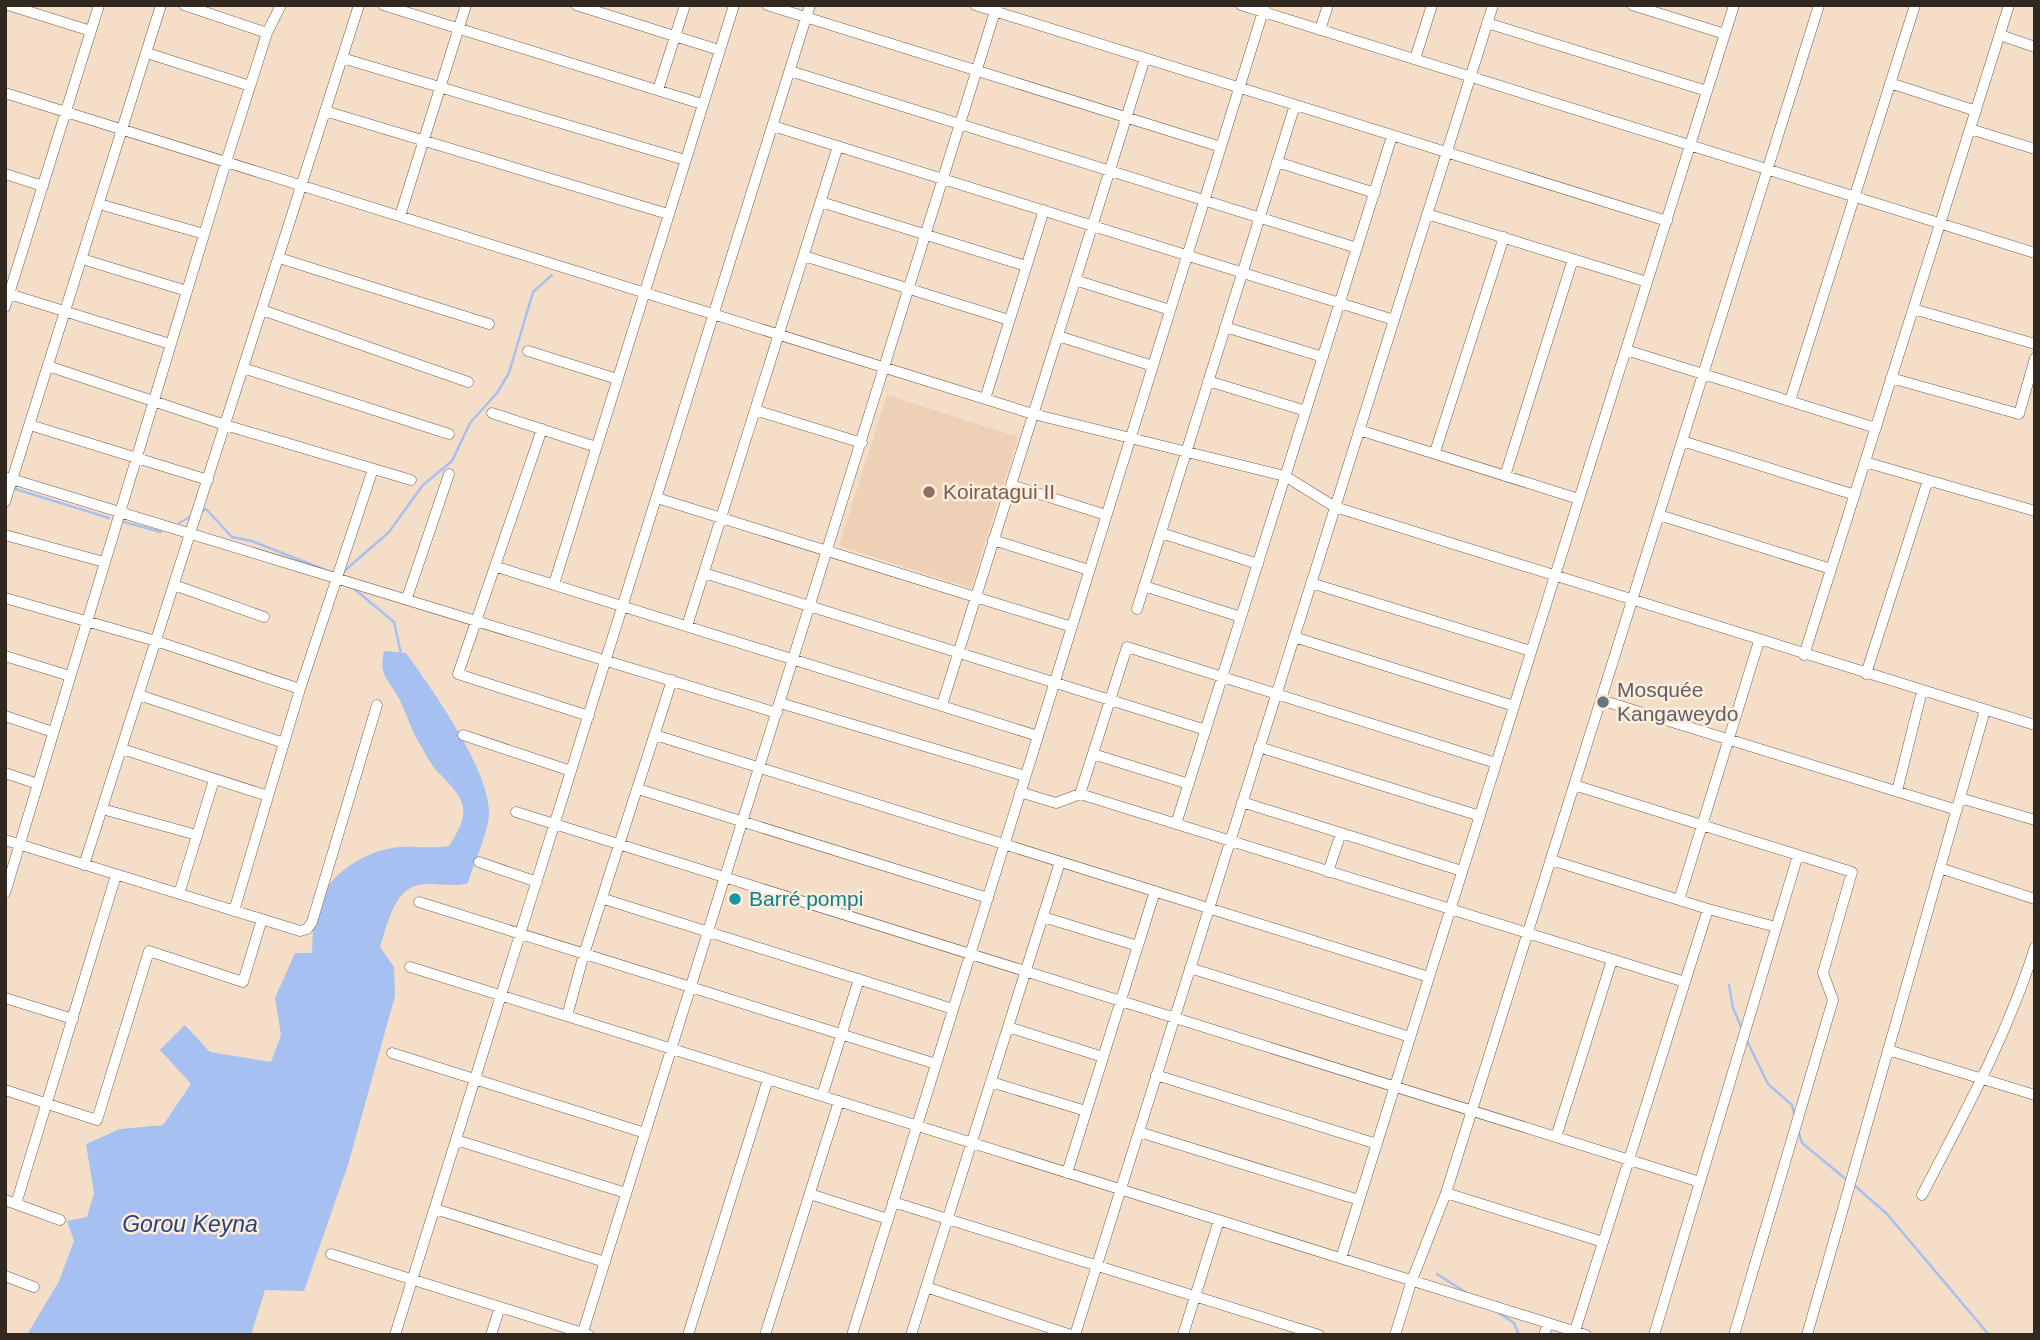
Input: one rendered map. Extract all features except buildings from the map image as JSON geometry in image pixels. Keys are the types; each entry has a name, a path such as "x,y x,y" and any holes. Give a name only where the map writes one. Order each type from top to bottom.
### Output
{"street":[{"path":"8,5 91,31"},
{"path":"5,307 99,5"},
{"path":"5,502 9,478 30,425 161,5"},
{"path":"184,5 267,33"},
{"path":"5,894 226,162 267,33 281,5"},
{"path":"85,865 359,5"},
{"path":"383,5 702,104"},
{"path":"400,216 466,5"},
{"path":"576,5 719,50"},
{"path":"658,90 685,5"},
{"path":"554,584 734,5"},
{"path":"767,5 1221,147"},
{"path":"396,1335 810,5"},
{"path":"975,5 996,8 1239,88 1667,221"},
{"path":"1241,5 1264,9 1320,30 2035,253"},
{"path":"1320,30 1328,5"},
{"path":"1415,60 1432,5"},
{"path":"926,1287 1073,1335 1493,5"},
{"path":"1632,5 1725,34"},
{"path":"1341,1258 1734,5"},
{"path":"1395,1335 1412,1280 1446,1193 1819,5"},
{"path":"1790,401 1915,5"},
{"path":"1804,655 2009,5"},
{"path":"331,1254 584,1334 996,8"},
{"path":"852,1335 1264,9"},
{"path":"1487,23 1707,92"},
{"path":"2000,35 2035,47"},
{"path":"146,53 250,86"},
{"path":"342,58 685,160"},
{"path":"942,705 1145,58"},
{"path":"790,71 1357,248"},
{"path":"1890,83 1976,111"},
{"path":"5,93 1033,414 1285,476 1335,507 2035,725"},
{"path":"1137,609 1295,105"},
{"path":"326,111 668,214"},
{"path":"773,126 1394,320"},
{"path":"1970,130 2035,149"},
{"path":"1176,824 1392,136"},
{"path":"687,626 838,146"},
{"path":"1277,162 1374,193"},
{"path":"5,174 43,186"},
{"path":"821,202 1026,266"},
{"path":"99,204 204,234"},
{"path":"985,399 1044,210"},
{"path":"1427,214 1647,282"},
{"path":"1434,452 1503,237"},
{"path":"804,256 1009,320"},
{"path":"279,258 489,324"},
{"path":"82,259 187,292"},
{"path":"1505,476 1573,259"},
{"path":"1075,280 1170,310"},
{"path":"7,294 170,344"},
{"path":"1913,309 2035,344"},
{"path":"262,310 468,382"},
{"path":"1225,327 1323,357"},
{"path":"1058,336 1153,366"},
{"path":"1626,350 1876,428"},
{"path":"528,351 617,379"},
{"path":"1891,378 2019,414 2035,358"},
{"path":"48,366 225,425 411,480"},
{"path":"243,368 449,433"},
{"path":"1208,381 1306,411"},
{"path":"755,410 862,443"},
{"path":"492,413 596,447"},
{"path":"30,425 208,480"},
{"path":"542,429 458,674 589,716"},
{"path":"1359,430 1579,499"},
{"path":"1682,441 1855,495"},
{"path":"1865,462 2035,511"},
{"path":"234,911 299,689 373,469"},
{"path":"407,598 449,474"},
{"path":"9,478 606,661 1026,776"},
{"path":"1866,674 1928,480"},
{"path":"1011,485 1107,515"},
{"path":"657,498 1072,627"},
{"path":"1659,515 1832,569"},
{"path":"1161,533 1258,564"},
{"path":"5,535 104,562"},
{"path":"993,540 1089,570"},
{"path":"497,566 1038,736"},
{"path":"704,573 1206,730"},
{"path":"1311,583 1531,651"},
{"path":"174,585 264,617"},
{"path":"1144,586 1241,617"},
{"path":"5,598 156,641 299,689"},
{"path":"1294,637 1514,706"},
{"path":"1679,900 1759,641"},
{"path":"1080,794 1127,647 1496,763"},
{"path":"5,656 70,676"},
{"path":"567,1016 584,954 604,899 672,680"},
{"path":"1897,791 1922,691"},
{"path":"139,695 284,743"},
{"path":"1601,700 1957,810"},
{"path":"5,840 300,931 306,929 312,922 377,705"},
{"path":"1807,1335 1985,710"},
{"path":"5,716 53,732"},
{"path":"463,735 572,771"},
{"path":"655,735 1429,977"},
{"path":"1259,747 1480,816"},
{"path":"122,748 268,796"},
{"path":"1093,754 1189,784"},
{"path":"5,773 38,784"},
{"path":"179,894 215,780"},
{"path":"1574,785 1852,872 1823,973 1833,1000 1734,1335"},
{"path":"638,789 988,898"},
{"path":"1020,792 1056,803 1080,794 1685,982"},
{"path":"1960,798 2035,820"},
{"path":"1242,802 1462,871"},
{"path":"102,809 197,835"},
{"path":"516,812 1700,1182"},
{"path":"1328,872 1341,833"},
{"path":"1654,1335 1798,855"},
{"path":"1551,860 1707,909 1776,927"},
{"path":"479,862 537,882"},
{"path":"912,1335 1060,862"},
{"path":"1940,868 2035,899"},
{"path":"60,1220 10,1202 47,1104 116,874"},
{"path":"1067,1173 1155,891"},
{"path":"604,899 953,1009"},
{"path":"419,902 936,1064"},
{"path":"1575,1331 1707,909"},
{"path":"1043,917 1138,946"},
{"path":"5,1090 93,1119 99,1118 149,951 243,982 262,919"},
{"path":"1922,1195 1982,1078 2023,985 2035,947"},
{"path":"1556,1137 1612,960"},
{"path":"410,967 1586,1335"},
{"path":"1190,968 1410,1037"},
{"path":"822,1096 859,979"},
{"path":"2023,985 2035,988"},
{"path":"5,998 72,1019"},
{"path":"1008,1027 1103,1056"},
{"path":"1888,1050 2035,1095"},
{"path":"392,1054 645,1133"},
{"path":"1156,1075 1377,1144"},
{"path":"688,1335 768,1079"},
{"path":"991,1082 1086,1111"},
{"path":"765,1335 839,1101"},
{"path":"1139,1132 1359,1200"},
{"path":"456,1140 626,1193"},
{"path":"1446,1193 1603,1242"},
{"path":"810,1194 888,1219"},
{"path":"893,1202 1319,1335"},
{"path":"435,1209 605,1262"},
{"path":"1183,1335 1219,1220"},
{"path":"5,1276 34,1287"},
{"path":"491,1335 499,1307"},
{"path":"1544,1335 1548,1323"}],"shaded area":[{"name":"Koiratagui II","path":"887,395 1018,437 971,588 839,546"}],"water":[{"name":"Gorou Keyna","path":"384,651 406,653 444,709 481,777 489,815 468,883 425,884 410,888 392,910 380,947 394,967 395,996 348,1165 304,1291 265,1290 251,1335 27,1335 59,1281 74,1241 67,1221 87,1217 94,1193 86,1144 120,1129 163,1125 191,1084 160,1050 185,1025 210,1052 271,1062 281,1035 275,998 295,953 312,953 316,909 329,885 349,866 374,853 400,847 449,846 457,833 463,814 460,798 433,766 384,675"}],"waterway":[{"path":"342,573 389,532 423,485 452,461 470,423 497,393 509,373 533,292 552,275"},
{"path":"12,488 109,518"},
{"path":"201,512 206,509 232,537 252,541 323,569"},
{"path":"179,523 192,516"},
{"path":"124,522 161,532"},
{"path":"352,587 394,622 401,654"},
{"path":"1729,985 1733,1008 1742,1029"},
{"path":"1747,1041 1768,1084 1792,1105 1795,1117"},
{"path":"1798,1130 1802,1143 1848,1181"},
{"path":"1854,1185 1887,1214 1989,1335"},
{"path":"1437,1274 1470,1295"},
{"path":"1496,1311 1514,1323 1519,1335"}],"place":[{"name":"Koiratagui II","path":"929,492"},
{"name":"Mosquée Kangaweydo","path":"1603,702"},
{"name":"Barré pompi","path":"735,899"}]}
